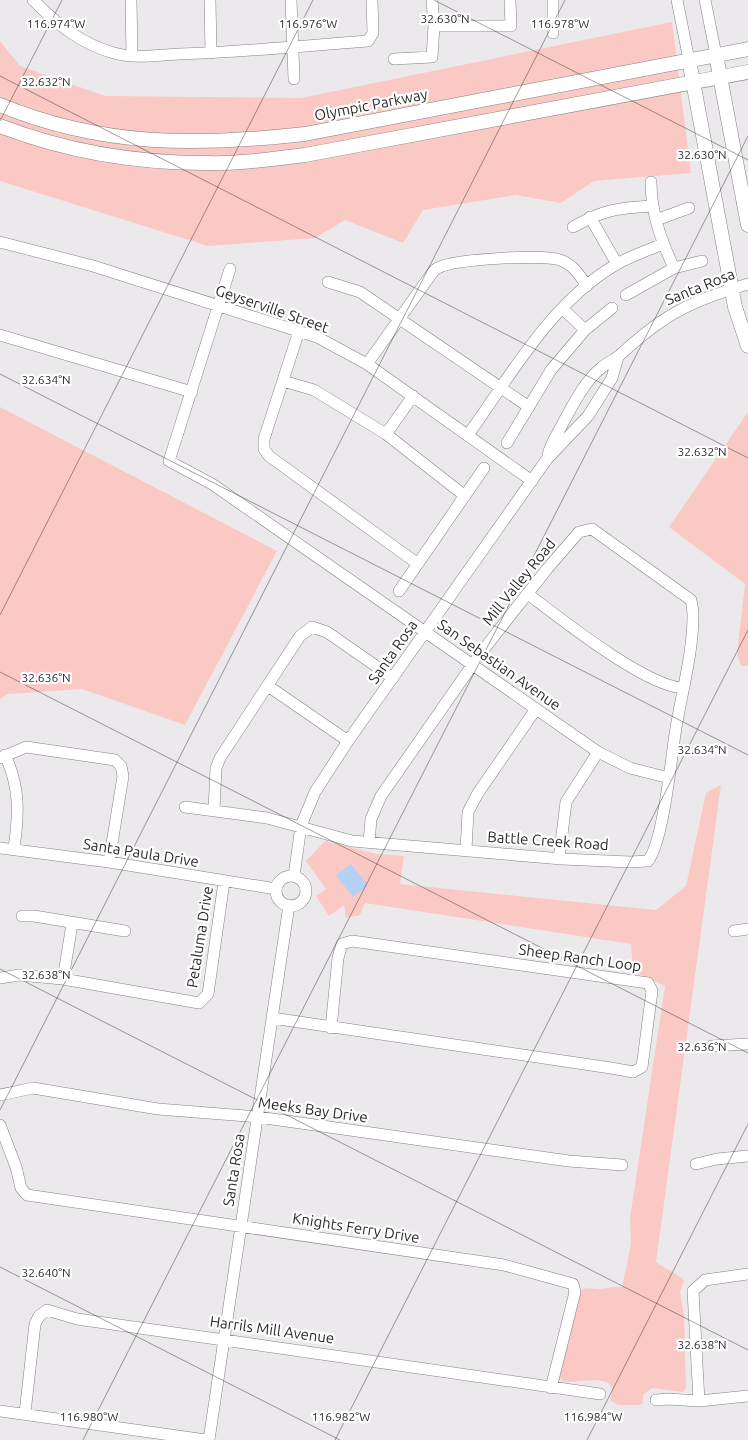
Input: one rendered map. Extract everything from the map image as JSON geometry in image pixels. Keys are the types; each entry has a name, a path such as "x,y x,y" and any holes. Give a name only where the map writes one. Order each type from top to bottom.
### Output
{"main road":[{"name":"Olympic Parkway","path":"0,105 64,127 116,136 176,143 240,141 304,134 748,50"},
{"path":"716,55 748,226"},
{"path":"689,60 731,289 748,346"},
{"path":"0,126 62,145 112,156 177,162 241,162 305,155 748,72"}],"street":[{"path":"33,0 58,26 83,41 116,54 132,56 211,53 368,41 373,33 372,0"},
{"path":"131,0 132,56"},
{"path":"210,0 211,53"},
{"path":"291,0 294,79"},
{"path":"394,59 432,57 434,26 432,0"},
{"path":"434,26 511,26 510,0"},
{"path":"553,0 553,33"},
{"path":"677,0 689,60"},
{"path":"705,0 716,55"},
{"path":"651,182 651,206 663,244 674,268"},
{"path":"573,227 590,217 617,208 651,206"},
{"path":"656,220 689,208"},
{"path":"590,217 617,264"},
{"name":"Geyserville Street","path":"0,242 94,266 317,337 367,364 532,480"},
{"path":"468,435 537,337 563,309 588,286 617,264 663,244"},
{"path":"367,364 437,268 454,263 488,260 556,258 574,268 588,286"},
{"path":"626,295 674,268 702,261"},
{"path":"0,335 192,392 230,269"},
{"path":"328,282 360,292 529,408"},
{"name":"Santa Rosa","path":"547,459 554,438 584,388 600,368 618,357 637,338 668,315 691,303 748,284"},
{"path":"507,443 551,370 585,330 612,308"},
{"path":"563,309 585,330"},
{"path":"299,331 264,439 264,449 269,456 418,564"},
{"name":"Santa Rosa","path":"294,876 301,826 315,792 348,742 547,459 588,416 612,378 618,357"},
{"path":"283,381 314,390 386,434 465,496"},
{"name":"San Sebastian Avenue","path":"192,392 169,461 208,481 598,752 630,768 669,778"},
{"path":"386,434 413,396"},
{"path":"399,591 484,468"},
{"name":"Mill Valley Road","path":"369,842 371,820 382,796 472,665 579,532 592,529 691,600"},
{"path":"528,594 631,667 671,687 683,688"},
{"name":"Battle Creek Road","path":"184,807 268,818 334,837 369,842 559,859 648,861 652,855 657,837 669,778 693,615 691,600"},
{"path":"214,810 216,768 220,758 300,636 312,627 327,632 393,678"},
{"path":"268,686 348,742"},
{"path":"466,850 468,812 478,793 536,709"},
{"path":"14,848 19,803 17,786 3,756 26,747 44,748 115,760 121,766 123,776 109,862"},
{"path":"559,859 566,802 598,752"},
{"name":"Santa Paula Drive","path":"0,848 14,848 109,862 276,889"},
{"path":"294,876 304,884 306,893 301,901 289,905 278,898 276,889 281,880 294,876"},
{"name":"Petaluma Drive","path":"0,978 19,975 63,979 199,1003 208,994 224,882"},
{"name":"Santa Rosa","path":"208,1440 289,905"},
{"path":"22,916 34,916 125,932"},
{"path":"63,979 72,924"},
{"path":"734,930 748,929"},
{"name":"Sheep Ranch Loop","path":"272,1018 331,1028 633,1072 642,1067 652,991 648,983 352,941 342,944 338,958 331,1028"},
{"path":"712,1046 748,1044"},
{"name":"Meeks Bay Drive","path":"0,1095 33,1088 158,1109 258,1117 569,1161 622,1165"},
{"name":"Knights Ferry Drive","path":"0,1125 16,1167 21,1188 27,1195 504,1265 573,1284 575,1292 551,1388"},
{"path":"696,1164 717,1159 748,1156"},
{"path":"700,1401 693,1291 705,1280 748,1274"},
{"name":"Harrils Mill Avenue","path":"26,1413 35,1324 39,1316 47,1310 77,1318 600,1394"},
{"path":"656,1400 700,1401 748,1396"},
{"path":"0,1411 26,1413 208,1440"}],"shaded area":[{"path":"672,22 691,173 594,181 561,203 516,195 423,210 403,243 345,220 315,238 208,246 0,181 0,41 20,66 105,96 301,98"},
{"path":"0,407 277,551 185,725 82,689 8,694 0,699"},
{"path":"748,412 748,666 741,666 737,653 745,584 669,527"},
{"path":"721,785 656,1262 678,1275 684,1281 680,1292 684,1315 686,1388 683,1392 652,1388 643,1395 643,1403 640,1405 618,1405 611,1401 612,1389 610,1384 599,1380 564,1382 559,1377 577,1296 588,1288 622,1287 631,1244 630,1218 665,986 633,971 631,944 365,903 360,915 346,918 344,905 329,916 316,896 326,889 306,861 325,841 377,854 404,856 400,884 656,910 686,886 706,793"}],"water":[{"path":"351,864 368,885 353,897 336,875"}]}
